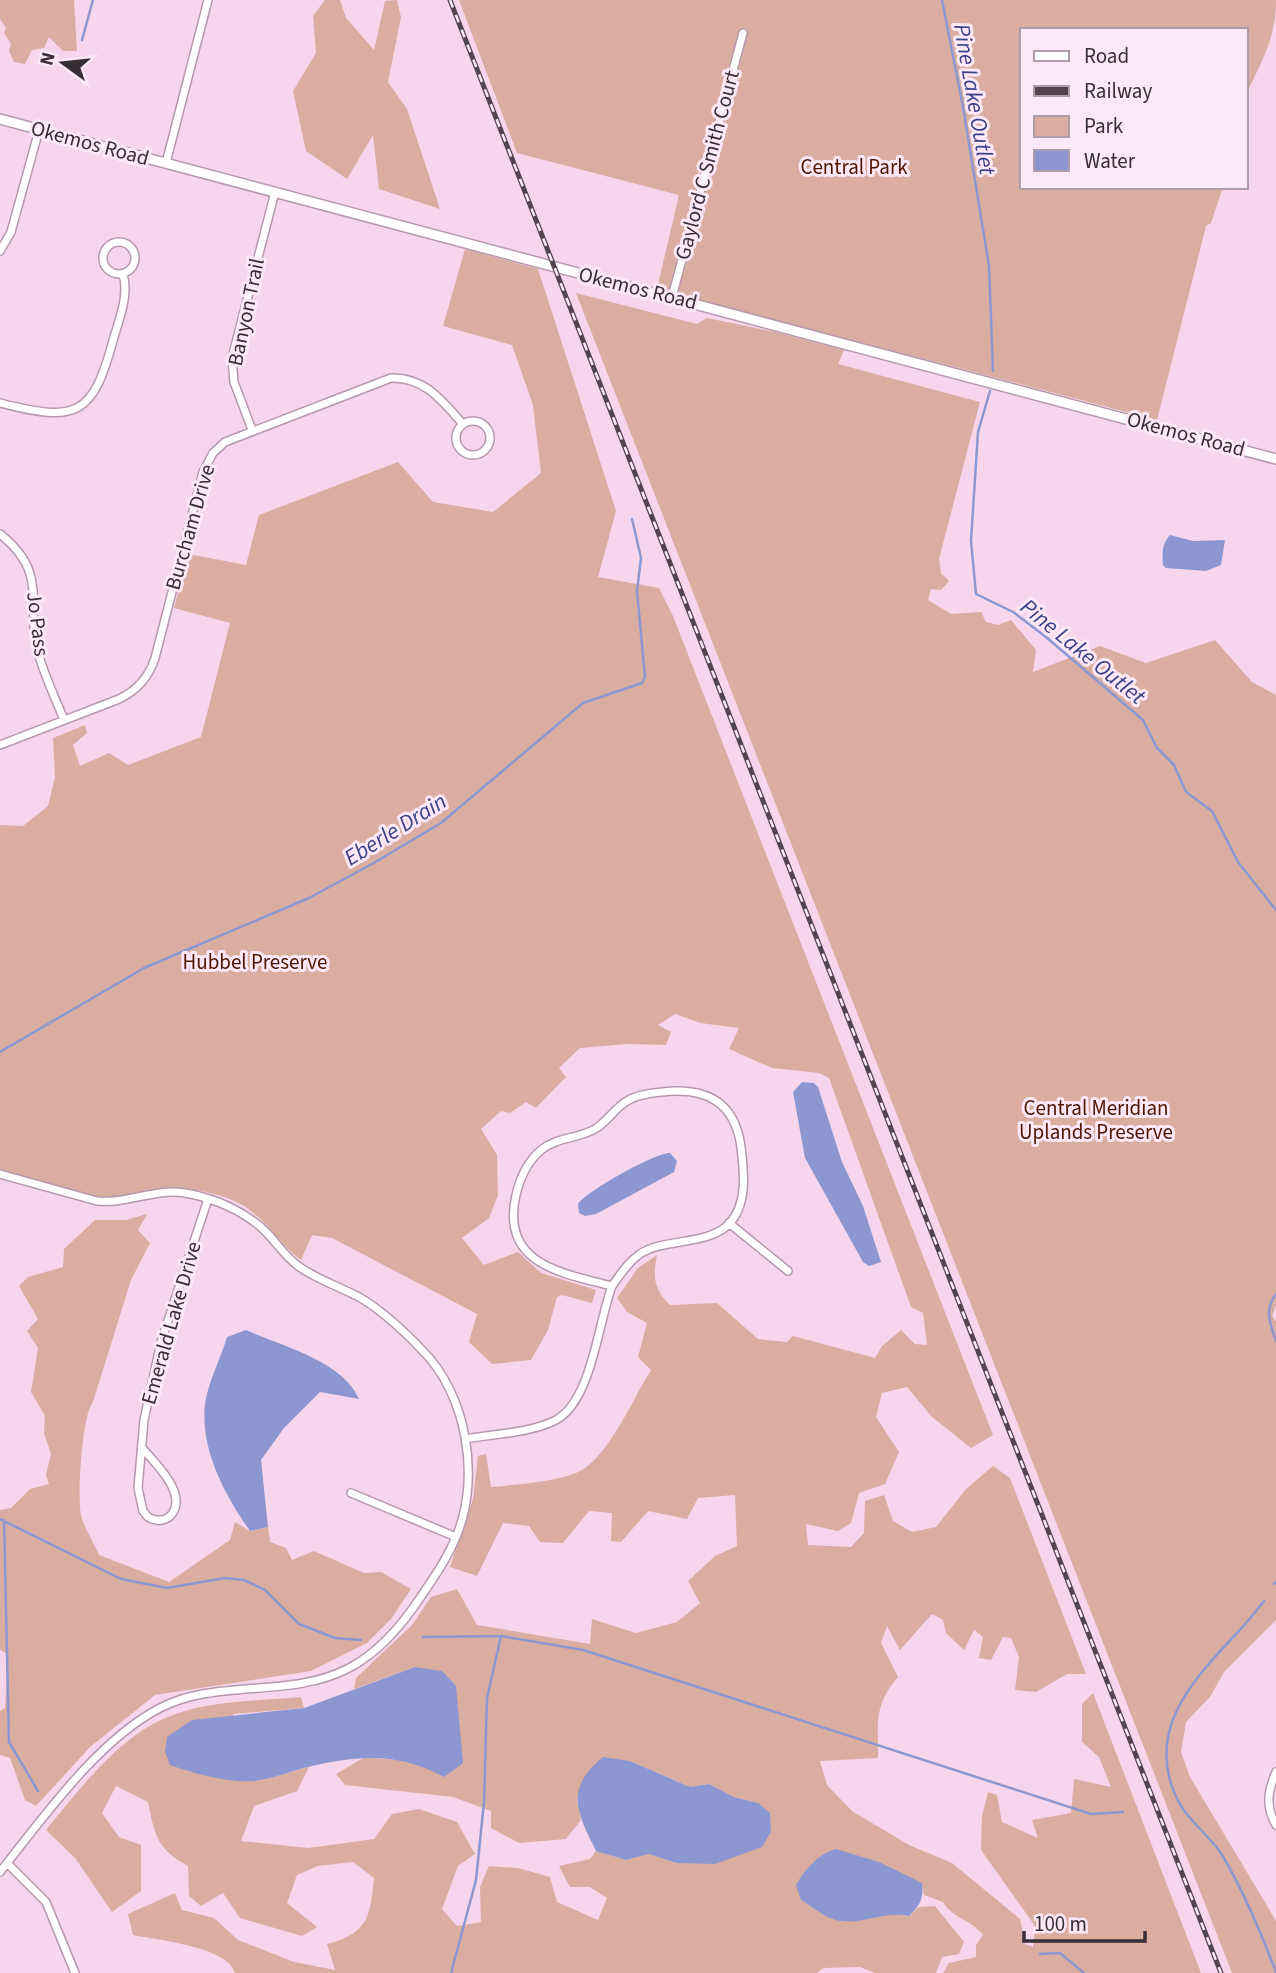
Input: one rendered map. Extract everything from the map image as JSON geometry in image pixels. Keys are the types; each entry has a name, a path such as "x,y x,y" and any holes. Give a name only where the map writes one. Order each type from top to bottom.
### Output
{"street":[{"path":"166,163 208,0"},
{"name":"Gaylord C Smith Court","path":"672,297 743,33"},
{"name":"Okemos Road","path":"0,119 1276,459"},
{"path":"0,251 11,232 39,130"},
{"name":"Banyon Trail","path":"252,430 233,382 232,358 275,192"},
{"path":"115,242 127,243 135,253 133,266 123,274 111,272 103,262 105,249 115,242"},
{"path":"0,403 53,414 73,410 92,397 104,377 125,298 123,274"},
{"name":"Burcham Drive","path":"0,746 126,696 147,677 155,658 205,465 225,442 383,379 398,378 428,387 463,424"},
{"name":"Burcham Drive","path":"475,421 487,428 490,440 484,452 471,455 459,449 456,436 463,424 475,421"},
{"name":"Jo Pass","path":"0,534 16,550 31,577 35,597 37,648 64,720"},
{"path":"465,1440 541,1425 565,1414 580,1391 612,1286 641,1253 708,1236 729,1223 741,1201 744,1186 737,1125 727,1109 714,1099 685,1090 657,1092 625,1102 598,1127 549,1144 539,1151 518,1184 514,1223 519,1242 532,1257 555,1271 612,1286"},
{"path":"0,1174 97,1201 127,1201 168,1192 208,1199 239,1212 267,1233 292,1262 361,1298 397,1324 443,1375 455,1402 465,1440 466,1496 456,1536 411,1613 376,1649 348,1669 281,1687 192,1696 158,1709 87,1769 0,1872"},
{"name":"Emerald Lake Drive","path":"143,1449 168,1479 174,1493 175,1507 168,1518 161,1521 148,1517 139,1500 138,1472 143,1449 144,1420 152,1376 208,1199"},
{"path":"729,1223 788,1271"},
{"path":"351,1493 456,1536"},
{"path":"1276,1772 1269,1789 1268,1809 1276,1825"},
{"path":"7,1863 46,1902 75,1973"}],"green space":[{"path":"0,0 74,0 77,51 63,51 49,37 44,48 32,50 25,64 14,62 9,51 11,44 4,33 6,28 0,19"},
{"path":"325,0 340,0 346,18 374,50 385,1 397,0 401,17 388,82 407,109 440,209 379,189 373,135 347,179 306,151 293,91 316,53 313,16"},
{"name":"Central Park","path":"459,0 1276,0 1271,38 1248,91 1248,28 1020,28 1020,189 1222,189 1211,223 1206,226 1157,420 657,289 679,195 517,153"},
{"name":"Hubbel Preserve","path":"465,249 538,269 616,511 598,577 659,588 673,616 993,1435 971,1448 932,1417 907,1387 882,1393 876,1417 899,1452 885,1484 859,1493 851,1523 838,1531 806,1524 808,1545 851,1547 864,1533 865,1501 884,1495 893,1521 912,1532 936,1527 966,1489 993,1466 1010,1478 1086,1674 1067,1674 1036,1692 1015,1690 1019,1657 1011,1638 1003,1637 991,1660 979,1658 983,1637 974,1630 964,1650 946,1633 943,1620 932,1614 900,1650 887,1626 881,1643 898,1677 881,1705 878,1758 820,1761 827,1785 852,1811 909,1845 952,1863 1020,1919 1025,1944 1033,1947 1035,1926 981,1850 982,1816 988,1792 997,1795 1002,1822 1038,1838 1032,1820 1071,1813 1074,1779 1111,1787 1099,1757 1082,1742 1082,1704 1093,1693 1201,1973 943,1973 949,1963 976,1957 976,1945 983,1935 943,1902 924,1895 922,1883 801,1900 846,1921 897,1913 909,1916 919,1907 935,1906 964,1942 959,1954 942,1957 936,1973 875,1973 860,1967 823,1968 817,1973 235,1973 230,1964 206,1951 133,1935 128,1914 175,1893 182,1910 214,1918 238,1940 294,1962 335,1970 327,1944 351,1935 364,1922 371,1904 374,1878 353,1862 318,1866 297,1875 287,1903 317,1927 302,1936 240,1918 223,1893 201,1906 189,1896 188,1866 170,1854 159,1840 148,1802 116,1786 102,1813 119,1837 141,1845 141,1891 112,1912 75,1858 46,1830 114,1753 146,1728 163,1719 213,1705 301,1697 304,1708 233,1714 258,1781 309,1767 297,1791 254,1806 241,1841 308,1848 374,1839 392,1814 419,1809 457,1822 475,1854 458,1866 442,1909 457,1926 481,1922 480,1887 489,1866 518,1868 550,1877 557,1902 598,1920 607,1898 590,1887 570,1887 559,1866 590,1859 596,1851 626,1860 649,1854 676,1863 758,1803 734,1797 709,1784 690,1787 630,1761 577,1799 581,1820 566,1839 519,1843 491,1828 491,1811 453,1797 345,1785 336,1774 365,1757 417,1762 444,1777 415,1667 354,1689 356,1678 412,1625 431,1597 457,1589 477,1625 590,1644 592,1619 636,1633 677,1622 700,1603 688,1581 715,1556 737,1546 735,1495 698,1498 687,1519 648,1511 621,1542 611,1541 612,1513 589,1511 563,1543 540,1542 529,1526 503,1523 477,1576 450,1567 473,1499 478,1456 486,1454 491,1487 556,1479 576,1473 598,1456 609,1443 651,1370 638,1357 647,1323 627,1312 617,1298 638,1268 657,1255 657,1288 670,1305 717,1303 758,1339 787,1342 793,1336 875,1358 882,1346 901,1330 915,1344 927,1345 923,1313 911,1307 829,1078 819,1073 772,1068 729,1049 739,1028 700,1023 675,1014 658,1025 671,1032 666,1045 627,1044 580,1048 559,1068 566,1077 536,1108 526,1102 510,1113 501,1111 481,1129 497,1155 498,1195 489,1218 462,1238 484,1265 518,1252 541,1273 596,1290 592,1303 562,1295 557,1297 548,1330 531,1360 492,1364 469,1342 477,1314 332,1238 312,1235 301,1260 252,1212 225,1197 204,1191 171,1188 115,1197 94,1196 53,1187 0,1169 0,825 23,826 48,806 55,777 53,738 85,725 87,733 73,745 80,766 109,753 128,765 201,737 230,623 174,608 188,554 246,565 259,515 398,462 433,502 493,512 541,473 533,405 512,345 443,326"},
{"name":"Central Meridian Uplands Preserve","path":"576,293 697,324 707,318 844,350 838,364 980,402 939,559 941,573 949,581 941,590 931,589 928,600 951,614 981,612 986,622 998,625 1011,620 1036,650 1033,672 1100,646 1146,663 1215,640 1252,682 1276,695 1276,1305 1272,1316 1276,1321 1276,1620 1224,1672 1210,1697 1186,1722 1181,1752 1190,1777 1276,1921 1276,1973 1232,1973"},
{"path":"147,1214 138,1230 150,1243 131,1280 89,1410 83,1438 81,1515 99,1555 169,1582 230,1540 235,1522 250,1531 268,1527 270,1542 286,1548 292,1560 314,1551 364,1573 381,1572 411,1589 391,1619 367,1643 311,1671 155,1695 90,1747 36,1806 25,1800 10,1758 0,1755 0,1711 5,1708 8,1654 0,1650 0,1510 11,1508 30,1489 49,1484 46,1475 51,1454 44,1433 45,1416 31,1392 38,1348 27,1331 38,1319 19,1286 28,1277 63,1267 64,1249 95,1220 126,1220"}],"water":[{"path":"1170,535 1193,541 1225,540 1221,565 1206,571 1166,568 1163,565 1163,553 1165,542"},
{"path":"802,1082 814,1083 818,1087 842,1162 863,1206 881,1262 869,1266 863,1262 805,1158 793,1092"},
{"path":"670,1153 677,1161 674,1172 596,1214 585,1216 579,1213 578,1204 608,1181 638,1165"},
{"path":"246,1330 326,1365 340,1374 359,1399 320,1392 284,1428 261,1460 268,1527 250,1531 216,1471 210,1455 204,1421 207,1396 227,1337"},
{"path":"415,1667 442,1671 456,1686 463,1763 444,1777 410,1763 361,1758 326,1763 261,1780 238,1781 203,1775 170,1765 165,1752 167,1737 192,1720 304,1708"},
{"path":"603,1757 630,1761 690,1787 709,1784 734,1797 758,1803 770,1813 771,1832 762,1847 715,1864 676,1863 649,1854 626,1860 596,1851 580,1813 578,1801 583,1780"},
{"path":"836,1849 879,1862 922,1883 922,1897 916,1909 909,1916 889,1915 859,1921 840,1921 826,1916 801,1900 796,1885 800,1879 818,1859"}],"waterway":[{"name":"Eberle Drain","path":"82,40 93,0"},
{"name":"Pine Lake Outlet","path":"942,0 989,266 993,371"},
{"name":"Pine Lake Outlet","path":"990,391 978,432 971,541 976,594 1013,612 1143,720 1157,748 1174,765 1186,792 1212,811 1238,862 1276,910"},
{"name":"Eberle Drain","path":"0,1052 144,968 309,898 372,864 441,823 583,703 642,683 645,677 637,591 641,558 632,519"},
{"name":"Pine Lake Outlet","path":"1276,1294 1269,1311 1276,1341"},
{"path":"0,1519 121,1579 167,1588 225,1578 244,1580 265,1590 299,1624 335,1638 361,1640"},
{"path":"4,1520 9,1742 38,1791"},
{"name":"Pine Lake Outlet","path":"1264,1601 1186,1694 1172,1722 1167,1758 1171,1782 1181,1806 1218,1848 1252,1912 1276,1972"},
{"path":"423,1637 501,1636 583,1650 1091,1814 1123,1812"},
{"path":"451,1973 476,1880 484,1802 487,1698 501,1636"},
{"path":"1040,1954 1060,1953 1084,1973"}],"railway":[{"path":"450,0 1221,1973"}]}
